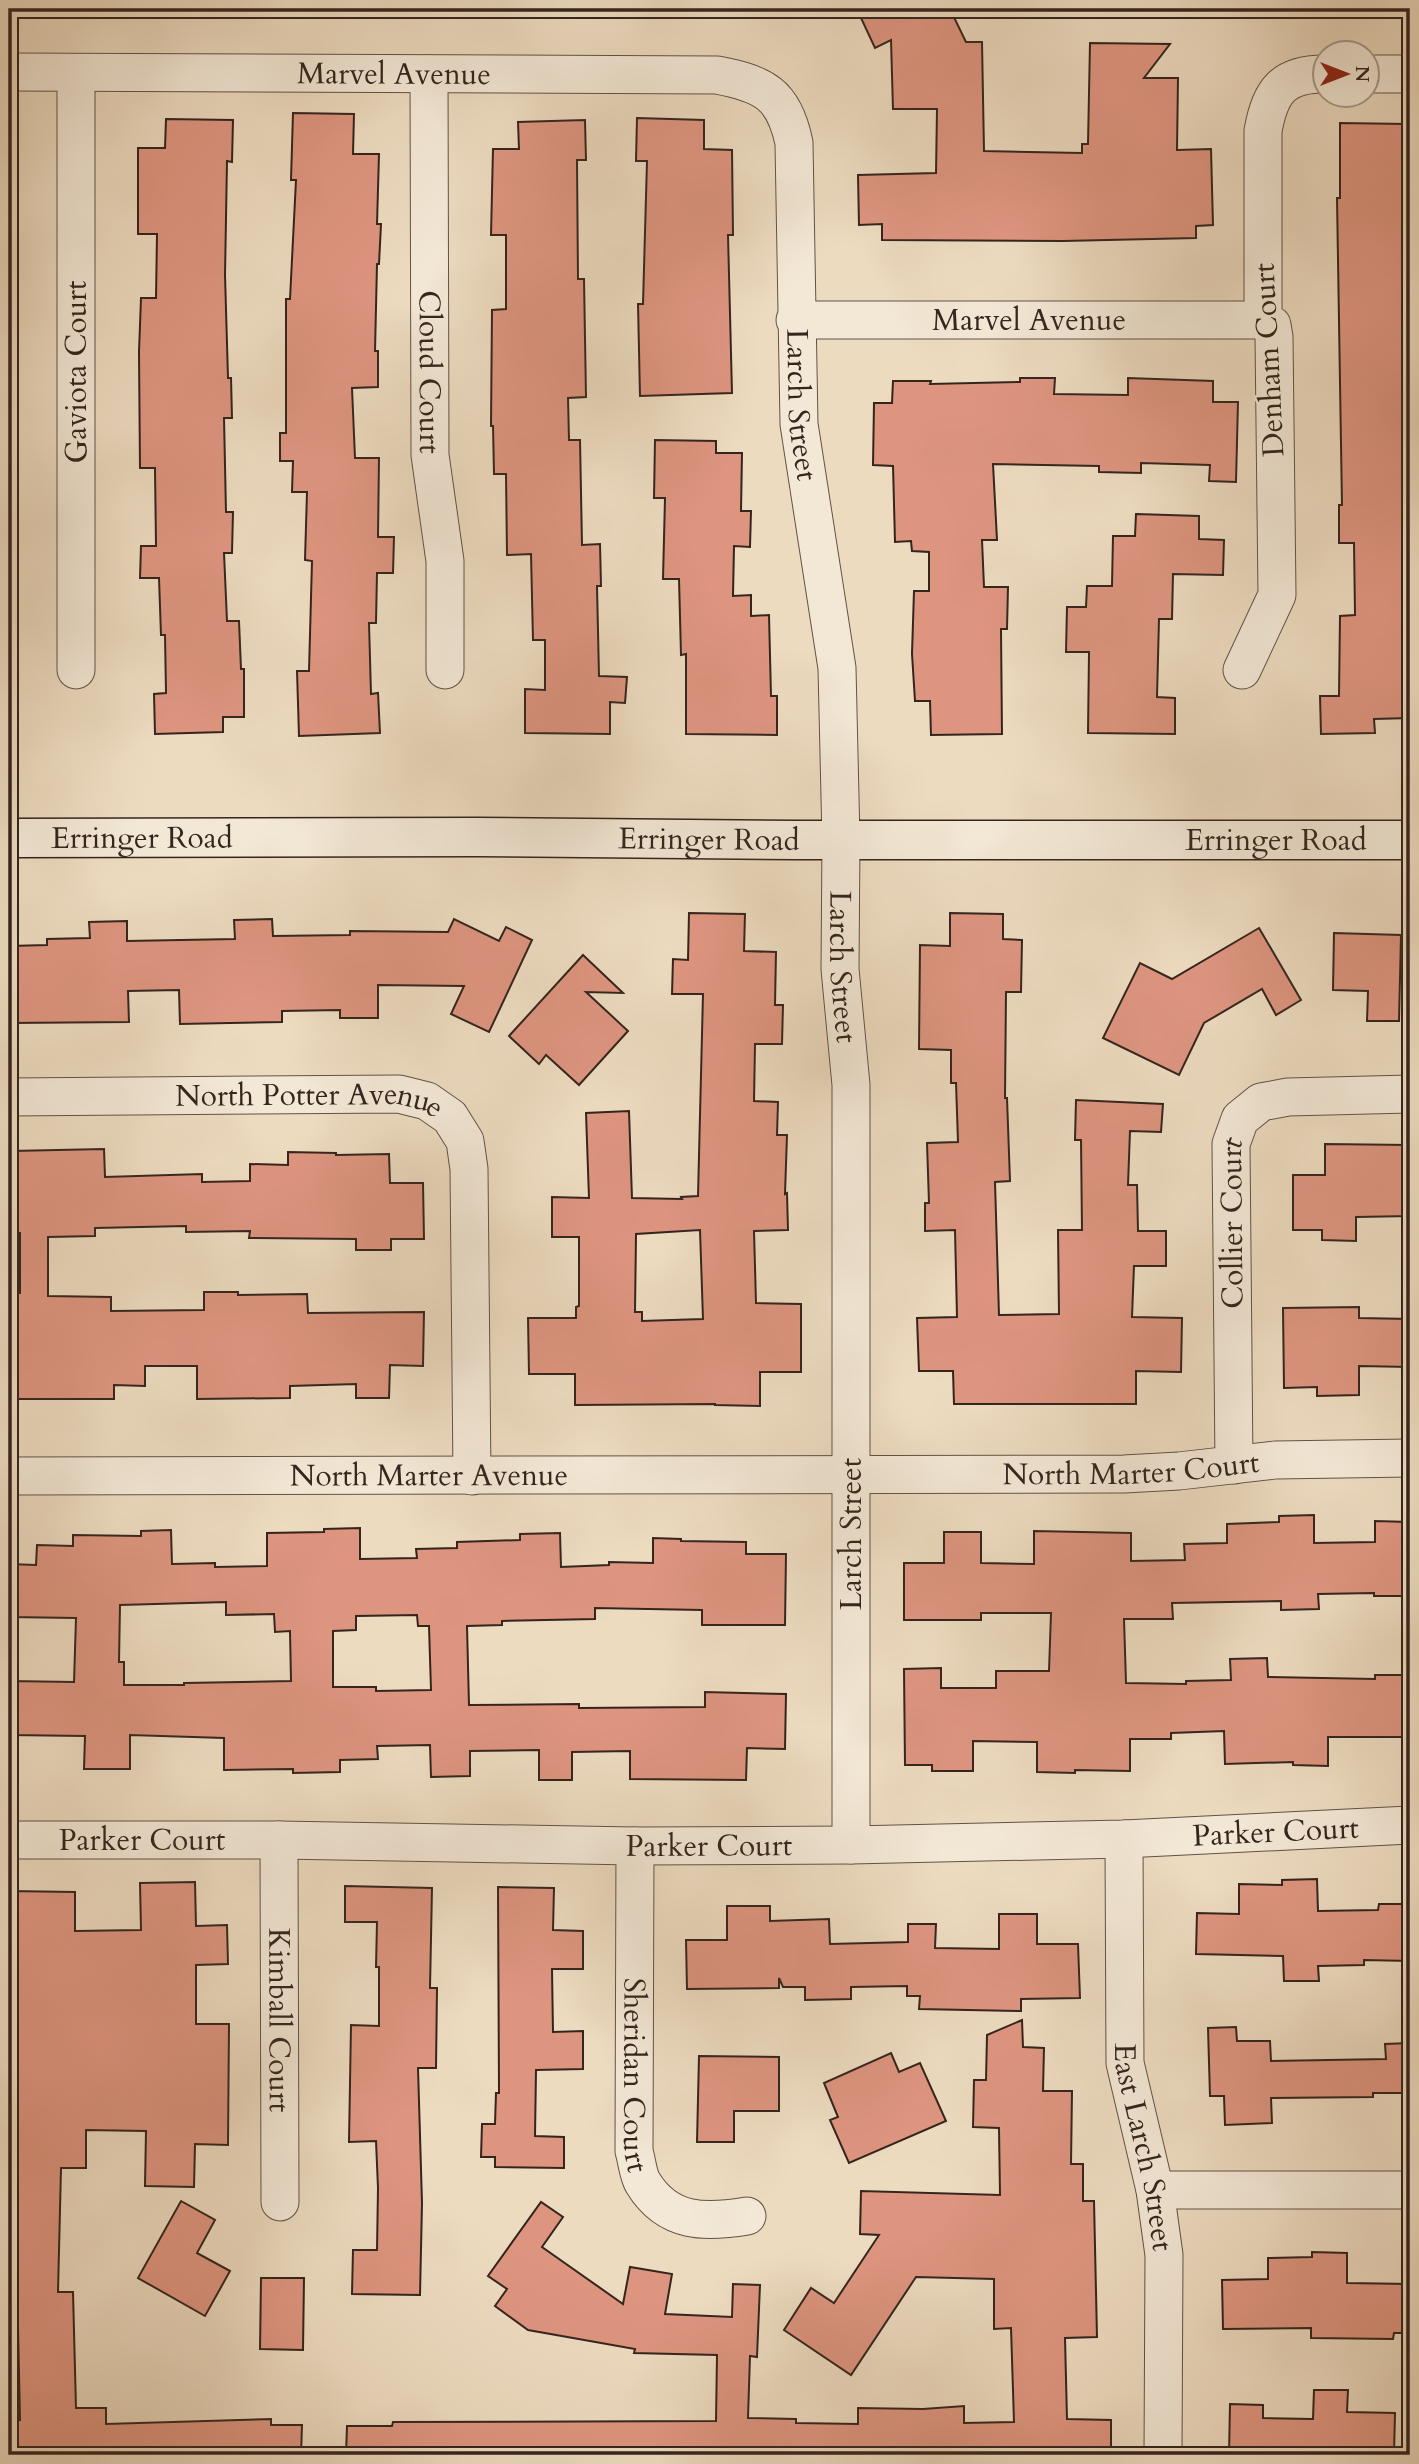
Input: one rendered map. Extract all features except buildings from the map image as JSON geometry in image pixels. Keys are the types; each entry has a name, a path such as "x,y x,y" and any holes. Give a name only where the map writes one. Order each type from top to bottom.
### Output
{"main road":[{"name":"Erringer Road","path":"9,838 1410,840"}],"street":[{"name":"Marvel Avenue","path":"9,72 717,75 747,81 775,97"},
{"name":"Gaviota Court","path":"76,74 76,670"},
{"name":"Cloud Court","path":"429,74 430,455 445,561 445,670"},
{"path":"1380,74 1410,74"},
{"name":"Denham Court","path":"1242,670 1278,595 1274,337 1272,325 1263,320 1263,131 1267,107 1280,87 1294,77 1310,75"},
{"name":"Larch Street","path":"775,97 789,118 794,143 795,320 799,424 837,668 841,840 839,969 851,1085 851,1845"},
{"name":"Marvel Avenue","path":"795,320 1263,320"},
{"name":"North Potter Avenue","path":"9,1097 400,1094 427,1101 450,1117 465,1141 469,1169 472,1476"},
{"name":"Collier Court","path":"1234,1465 1231,1144 1240,1119 1261,1102 1288,1097 1410,1094"},
{"name":"North Marter Court","path":"851,1476 1124,1474 1275,1460 1410,1458"},
{"name":"North Marter Avenue","path":"9,1476 851,1476"},
{"name":"Parker Court","path":"9,1840 279,1840 635,1846 851,1845 1124,1839 1410,1825"},
{"name":"East Larch Street","path":"1124,1839 1125,2063 1155,2190 1164,2255 1163,2455"},
{"name":"Kimball Court","path":"279,1840 280,2202"},
{"name":"Sheridan Court","path":"635,1846 634,2151 642,2182 663,2207 692,2220 724,2220 747,2216"},
{"path":"1155,2190 1410,2190"}]}
